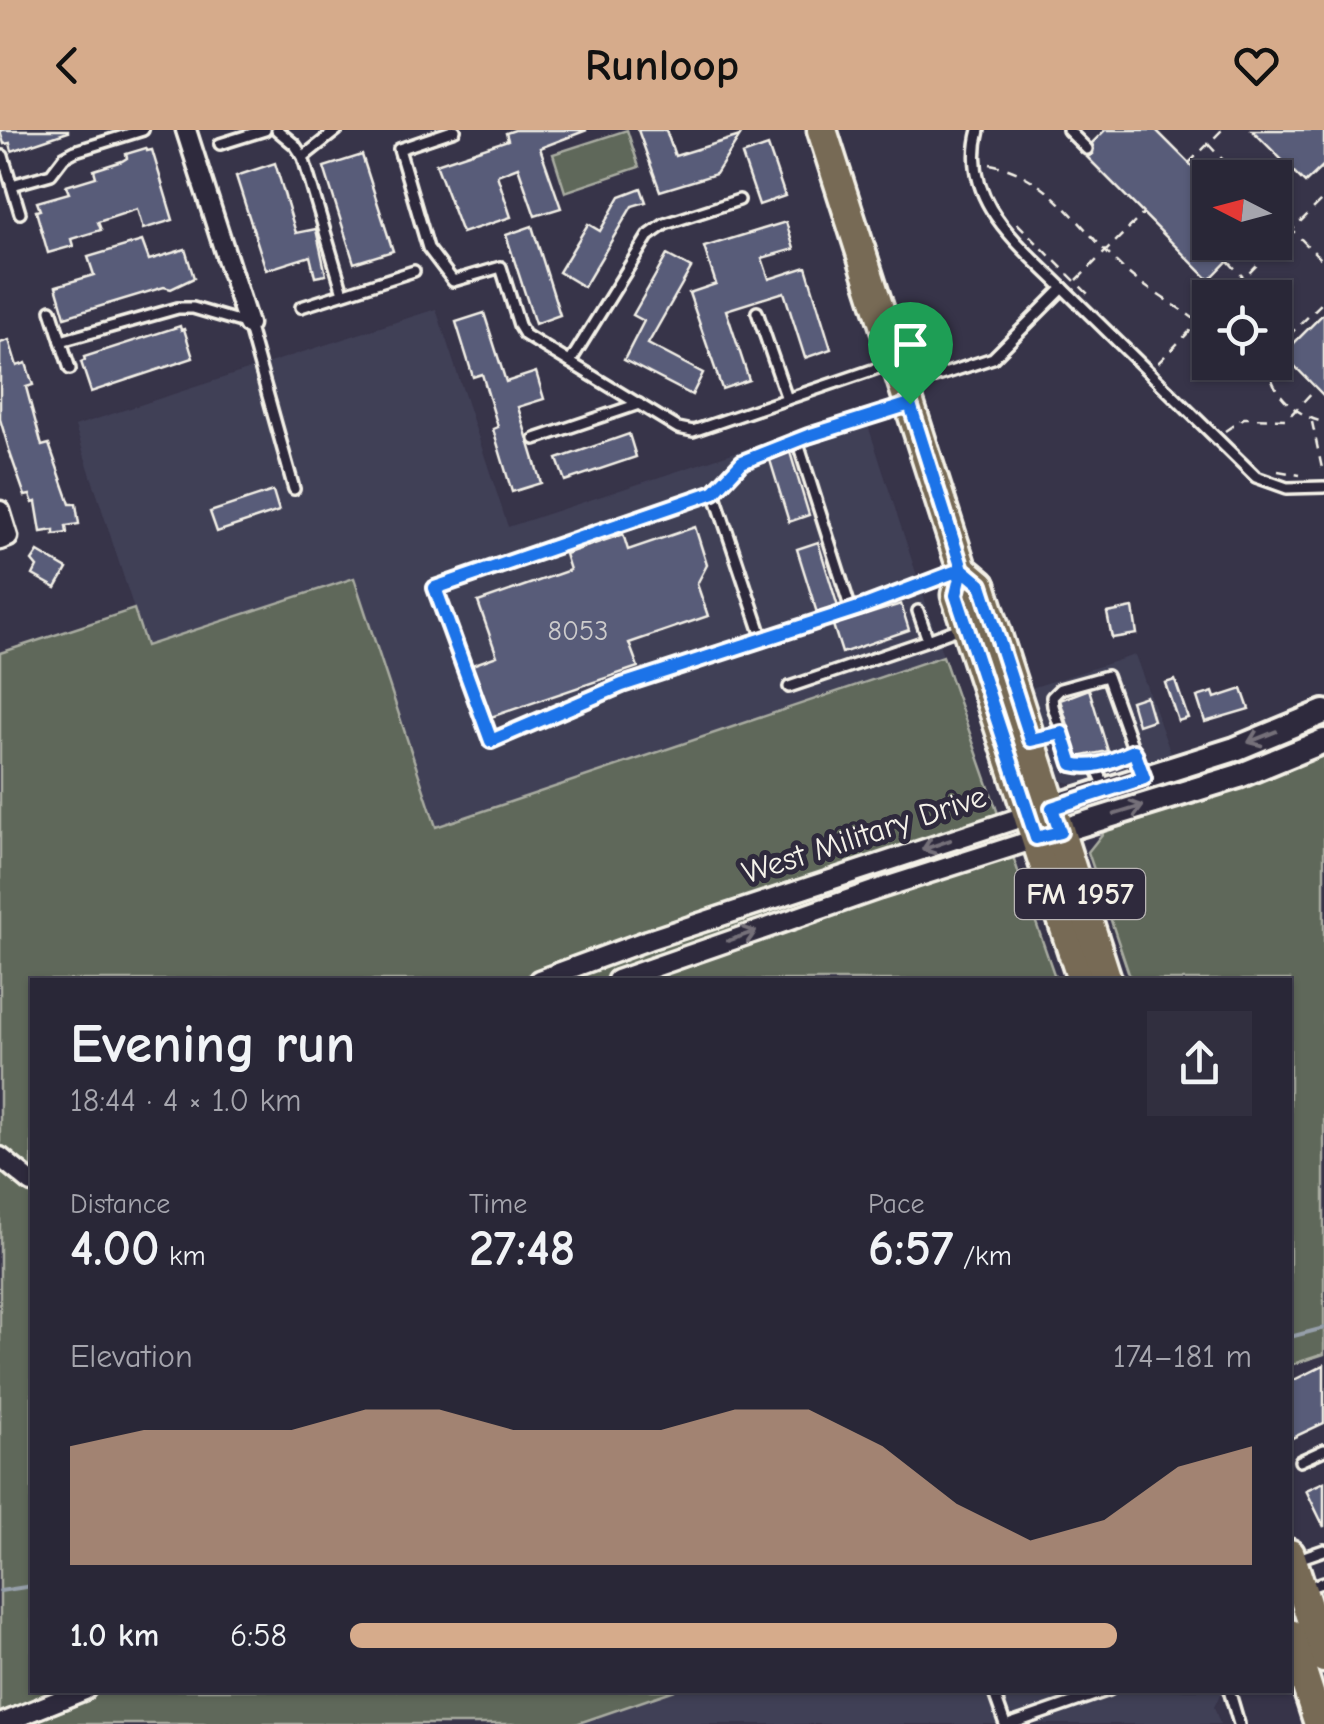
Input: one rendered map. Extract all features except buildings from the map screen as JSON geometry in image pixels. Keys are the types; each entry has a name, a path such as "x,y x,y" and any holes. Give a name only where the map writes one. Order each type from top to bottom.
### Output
{"main road":[{"name":"FM 1957","path":"822,130 962,569 956,595 1107,978"},
{"name":"FM 1957","path":"962,569 981,585 1047,737 1044,823 1082,978"},
{"name":"West Military Drive","path":"1044,823 1107,790 1235,748 1324,712"},
{"name":"West Military Drive","path":"1044,823 1240,776 1324,742"},
{"path":"1292,1561 1305,1589 1324,1658"},
{"path":"1292,1640 1319,1724"}],"street":[{"path":"186,130 248,324"},
{"path":"0,512 4,539"},
{"name":"West Military Drive","path":"544,978 648,940 1044,823"},
{"name":"West Military Drive","path":"623,978 879,888 1044,823"},
{"path":"648,940 657,966"},
{"path":"0,1157 30,1181"},
{"path":"0,1724 78,1693"}],"lane":[{"path":"12,185 51,174 64,157 75,151 143,130"},
{"path":"220,144 265,130"},
{"path":"277,130 295,145 302,157 343,293"},
{"path":"302,157 336,130"},
{"path":"455,130 398,149 428,248 453,281 501,267 525,336 678,428 693,431 833,382 903,384"},
{"path":"979,130 975,166 984,201 1008,233 1256,477 1287,488 1324,487"},
{"path":"1068,130 1086,149"},
{"path":"3,156 20,212"},
{"path":"570,362 648,236 665,224 739,200"},
{"path":"300,306 414,271"},
{"path":"962,569 852,610 622,685 491,741 435,588 714,492 742,462 797,440 903,384 992,358 1063,288"},
{"path":"61,341 178,308 192,308 248,324 294,489"},
{"path":"51,310 70,368"},
{"path":"757,312 787,399"},
{"path":"535,440 640,404"},
{"path":"797,440 852,610"},
{"path":"714,492 763,639"},
{"path":"918,612 928,640"},
{"path":"788,687 967,626"},
{"path":"1134,751 1096,766 1072,764 1047,737 1052,697 1060,689 1108,676 1144,778"},
{"path":"1096,766 1107,790"},
{"path":"1300,1462 1324,1450"},
{"path":"1292,1559 1324,1550"},
{"path":"994,1693 1008,1724 1100,1693"},
{"path":"1230,1693 1239,1724"}],"path":[{"path":"1189,163 1219,131"},
{"path":"1208,144 1223,160"},
{"path":"988,156 990,174"},
{"path":"988,164 1023,176 1056,198 1142,284 1192,317"},
{"path":"1324,198 1292,230 1324,262"},
{"path":"1063,288 1076,282 1143,214"},
{"path":"1010,215 1089,296"},
{"path":"1228,261 1244,278 1262,260"},
{"path":"1292,332 1324,301"},
{"path":"1157,364 1192,329"},
{"path":"1274,380 1278,392 1296,410 1324,422"},
{"path":"1224,432 1244,418 1287,419 1316,388"},
{"path":"1312,420 1324,474 1314,476"},
{"path":"1276,471 1304,475"}],"shaded area":[{"path":"436,309 508,527 863,410 943,656 435,827 354,578 146,646 75,426"},
{"path":"1135,655 1172,757 1085,787 1063,781 1051,764 1028,689"},
{"path":"666,1693 1221,1693 1214,1707 1220,1724 576,1724"}],"green space":[{"path":"627,130 639,167 565,192 553,154"},
{"path":"354,578 436,827 943,656 1055,978 30,978 30,1693 666,1693 576,1724 0,1724 0,653 134,609 146,646"},
{"path":"1324,751 1324,1354 1292,1364 1292,978 1130,978 1088,852 1107,828"}],"waterway":[{"path":"1292,1336 1324,1328"},
{"path":"0,1591 30,1586"}],"route":[{"path":"910,404 808,436 742,462 714,492 435,588 491,741 622,685 862,607 962,569 956,595 1036,838 1060,832 1052,808 1144,778 1134,751 1084,767 1072,764 1062,733 1031,740 981,585 962,569 910,404"}]}
